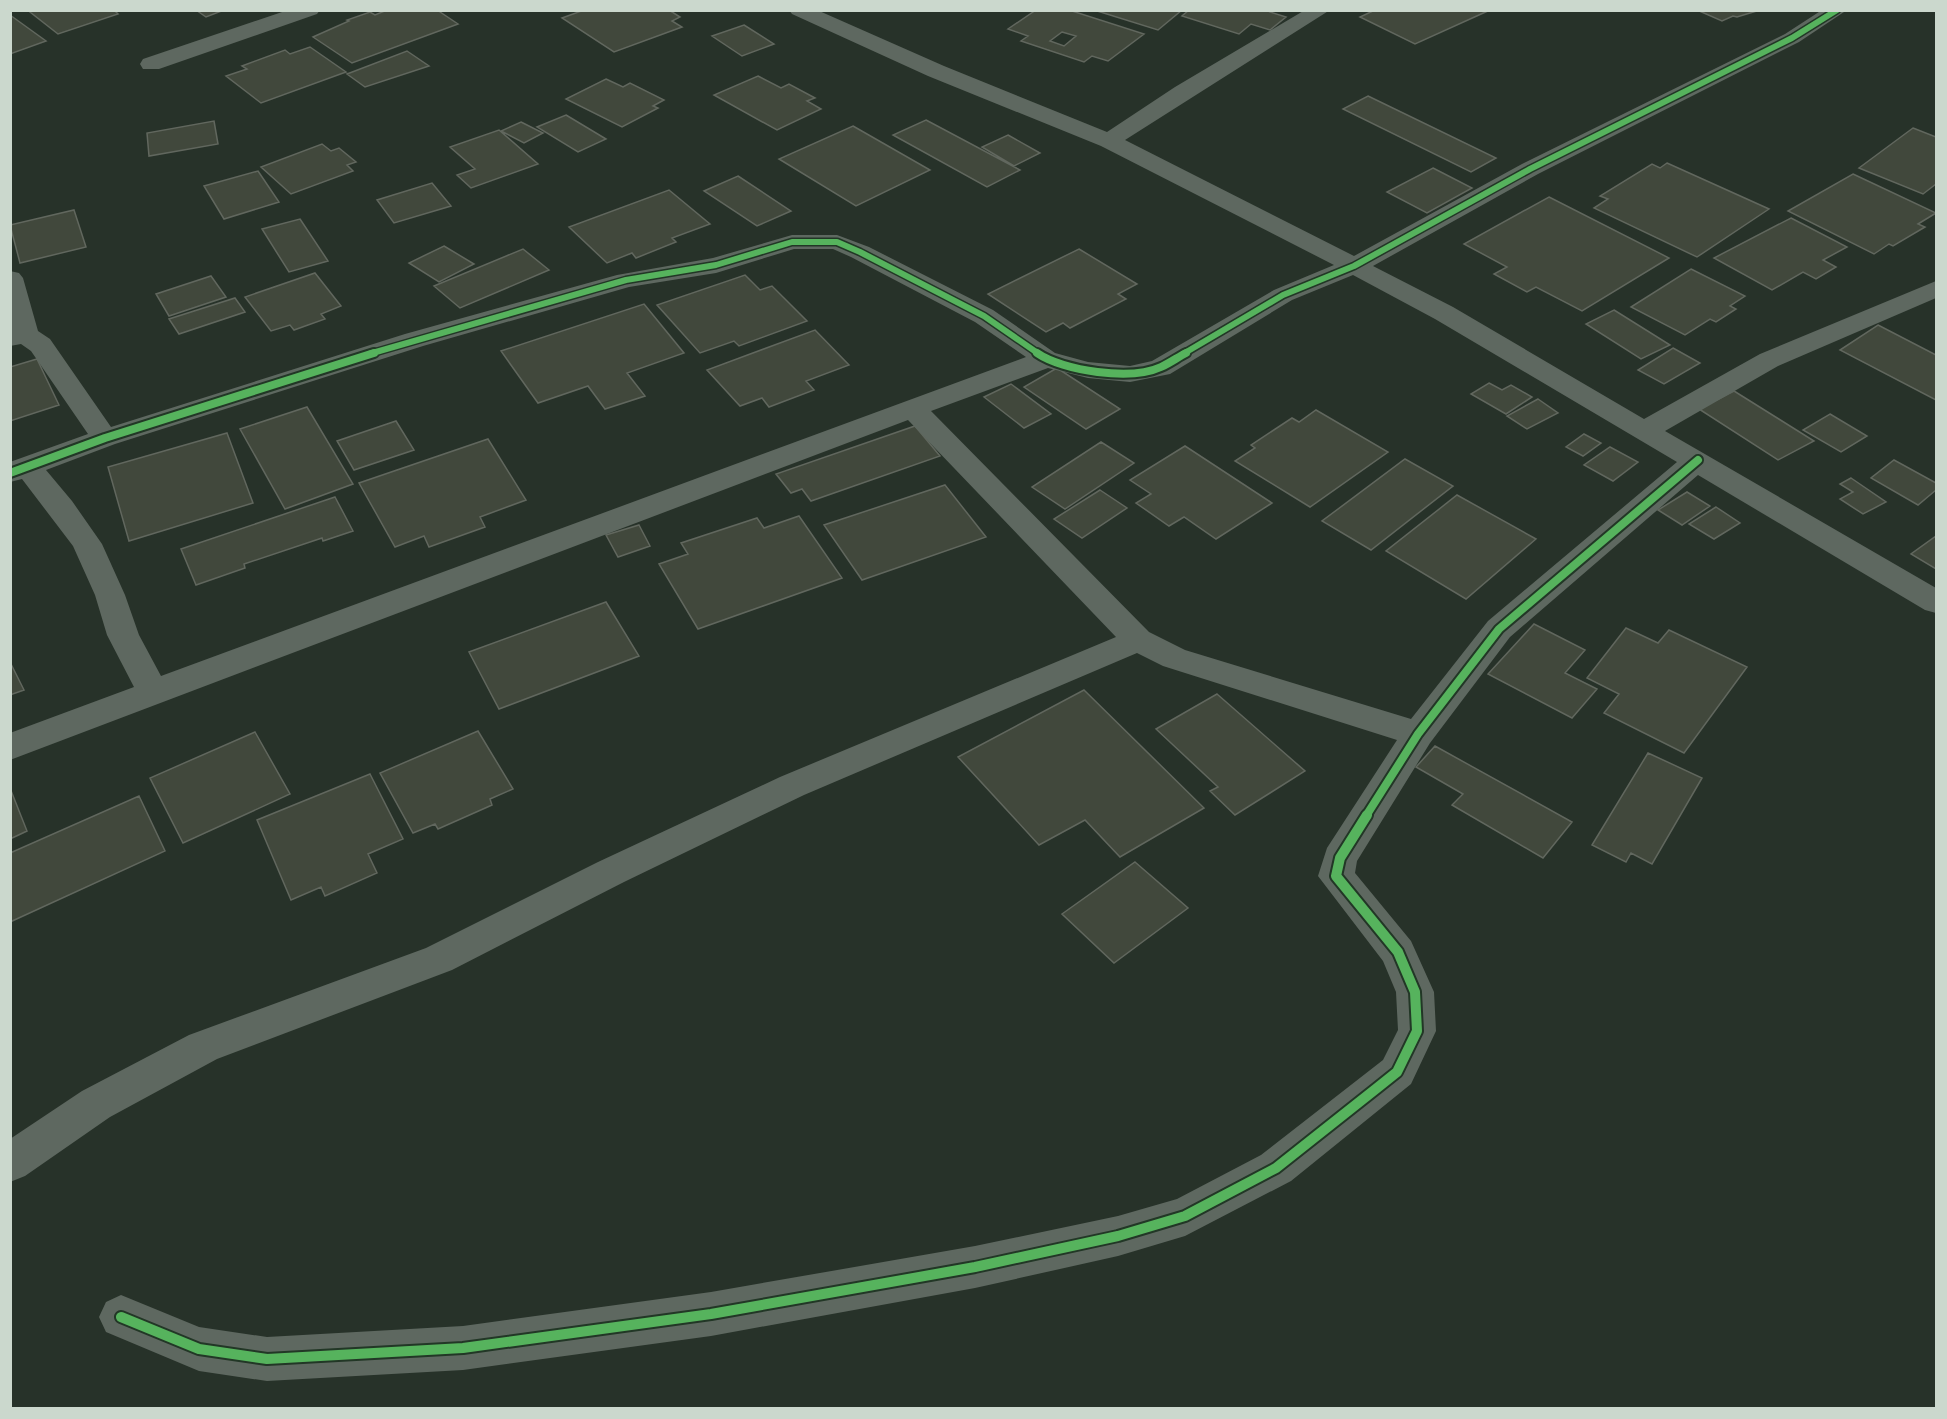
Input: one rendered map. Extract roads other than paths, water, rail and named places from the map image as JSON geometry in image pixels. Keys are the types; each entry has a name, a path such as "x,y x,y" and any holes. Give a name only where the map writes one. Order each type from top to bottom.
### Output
{"street":[{"path":"151,64 310,10"},
{"path":"799,10 936,71 1109,141 1354,266 1444,313 1698,460 1936,602"},
{"path":"1109,141 1183,92 1320,10"},
{"path":"153,693 123,635 110,595 87,544 62,508 19,469 105,438 403,344 626,280 716,266 792,242 837,242 860,252 984,315 1046,359 1088,370 1130,374 1160,368 1283,295 1354,266 1530,169 1792,38 1837,10"},
{"path":"10,278 18,336 41,345 105,438"},
{"path":"1645,430 1769,360 1936,289"},
{"path":"10,747 1046,359"},
{"path":"914,409 1138,640 1174,658 1418,734"},
{"path":"121,1317 199,1349 267,1359 463,1348 711,1314 963,1269 1118,1236 1185,1216 1276,1168 1397,1072 1417,1031 1415,992 1398,952 1336,876 1340,858 1418,734 1499,628 1698,460"},
{"path":"10,1163 96,1104 203,1047 439,959 611,872 792,786 1138,640"}]}
